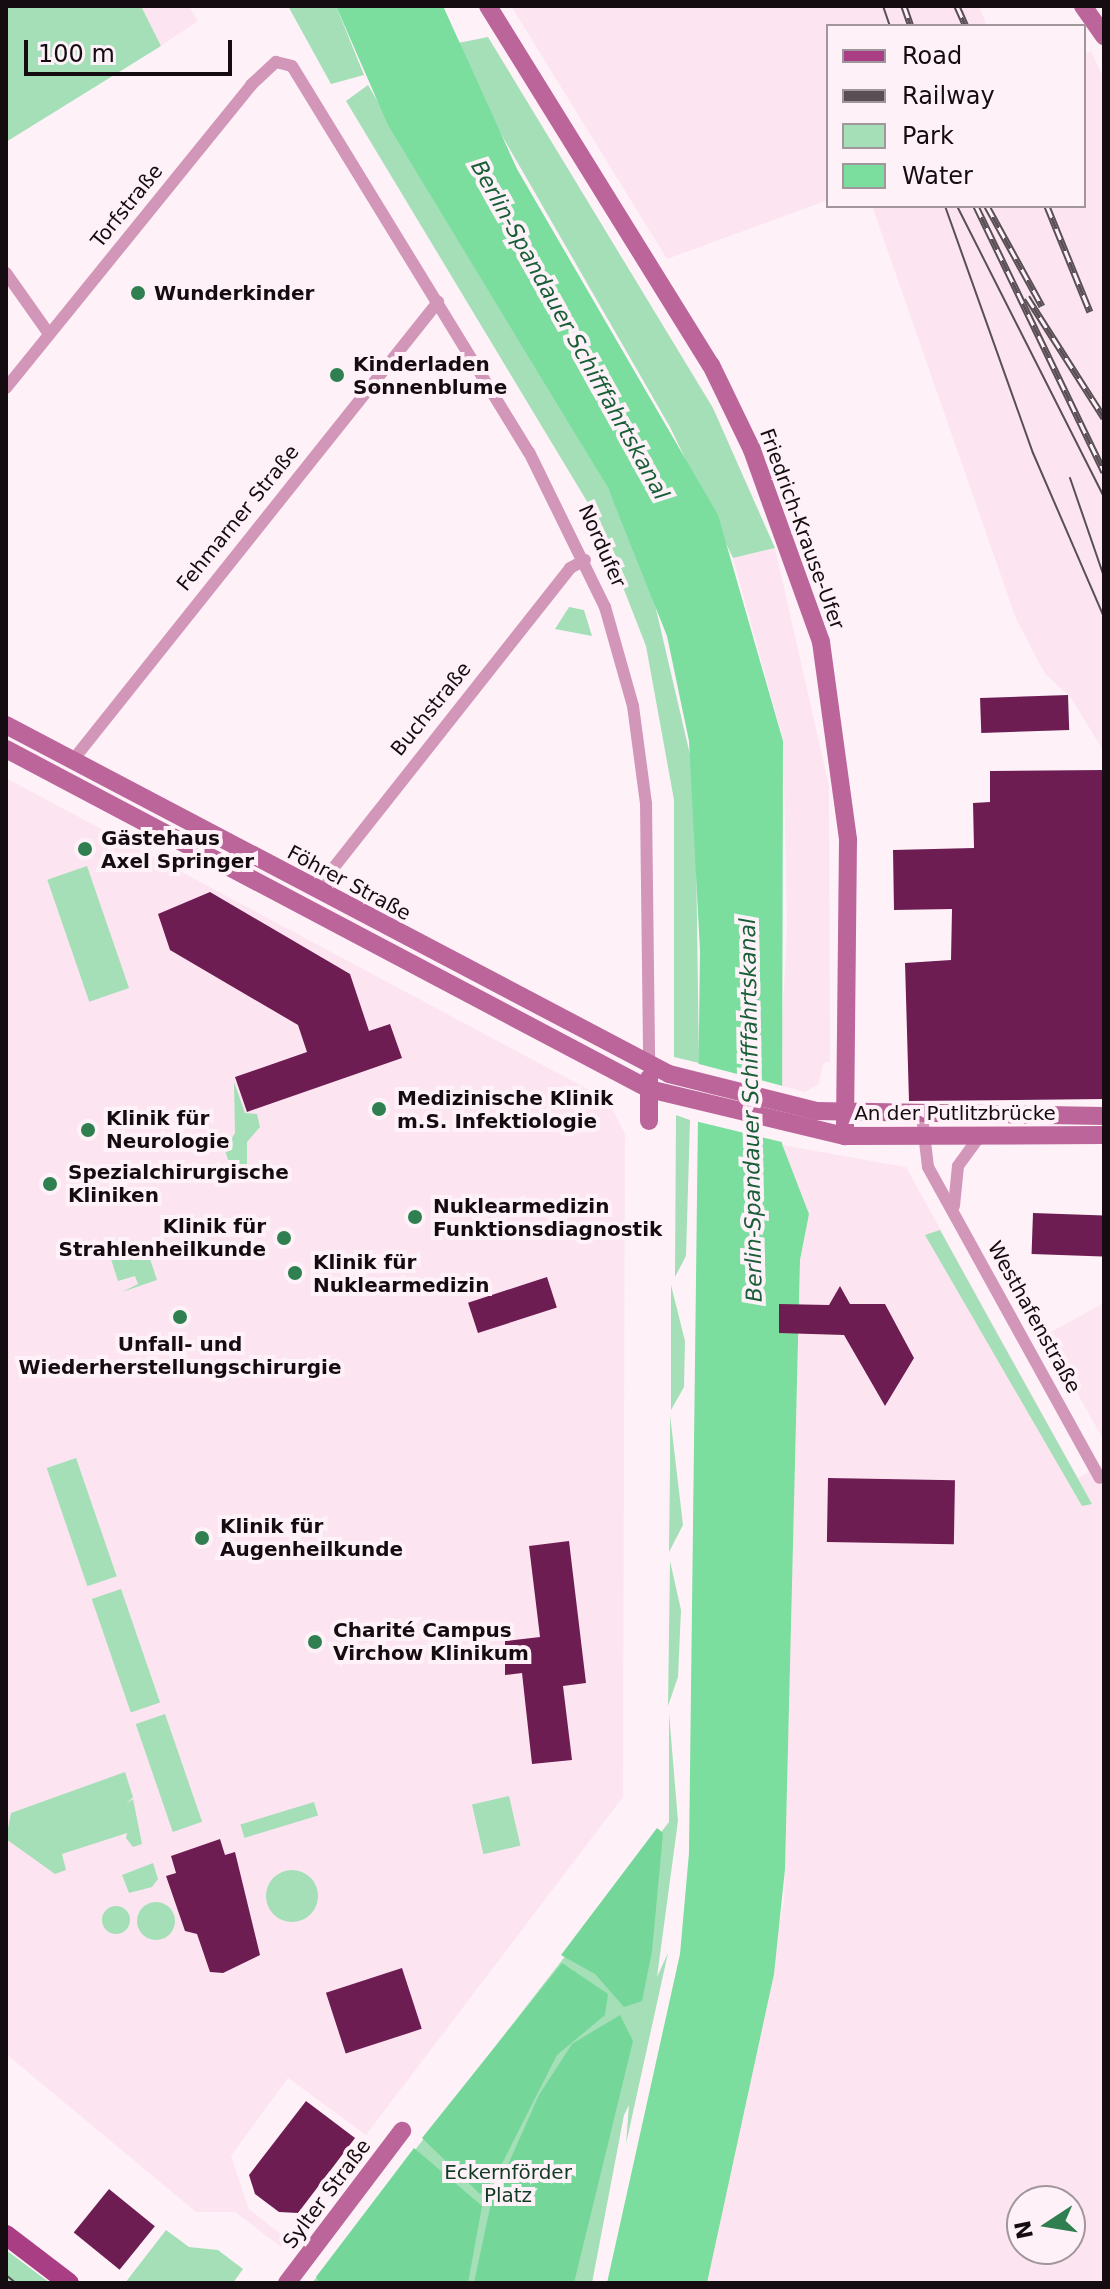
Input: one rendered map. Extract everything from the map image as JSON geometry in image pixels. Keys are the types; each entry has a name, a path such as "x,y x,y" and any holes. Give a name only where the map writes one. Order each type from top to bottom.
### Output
{"main road":[{"name":"Friedrich-Krause-Ufer","path":"488,6 711,365 752,450 816,627 846,809 845,1136"},
{"path":"1083,6 1104,36"},
{"name":"Föhrer Straße","path":"6,725 673,1075"},
{"path":"6,749 649,1089"},
{"name":"Nordufer","path":"649,1063 649,1121"},
{"name":"An der Putlitzbrücke","path":"673,1075 807,1110 1056,1126 1104,1135"},
{"name":"An der Putlitzbrücke","path":"649,1089 806,1130 845,1136 923,1139 979,1137 1104,1116"},
{"name":"Sylter Straße","path":"287,2283 402,2131"},
{"path":"6,2235 69,2283"}],"street":[{"name":"Nordufer","path":"287,62 438,302 585,560 622,659 641,760 649,1063"},
{"name":"Torfstraße","path":"6,388 251,85 271,65 287,62"},
{"path":"6,273 49,334"},
{"name":"Fehmarner Straße","path":"73,760 438,302"},
{"name":"Buchstraße","path":"316,890 570,568 585,560"},
{"name":"Westhafenstraße","path":"922,1116 928,1167 1100,1478"},
{"name":"Westhafenstraße","path":"956,1217 954,1177 979,1137"}],"shaded area":[{"path":"141,6 189,6 198,21 161,46"},
{"path":"511,6 979,6 986,24 826,24 826,201 667,259"},
{"path":"1091,51 1104,79 1104,752 1071,698 1045,674 1016,619 873,208 1086,208 1086,53"},
{"path":"775,548 829,786 830,1062 823,1063 819,1084 805,1092 779,1085 787,927 783,740 733,558"},
{"name":"Charité Campus Virchow Klinikum","path":"6,778 608,1100 625,1134 623,1797 366,2135 288,2078 231,2156 249,2209 287,2239 281,2247 235,2212 196,2212 6,2054"},
{"path":"782,1145 906,1167 1078,1478 1104,1464 1104,2283 707,2283 784,1901 800,1260 809,1214"},
{"path":"1104,1303 1104,1441 1045,1335"}],"green space":[{"path":"6,6 141,6 161,46 6,142"},
{"path":"288,6 336,6 364,75 331,84"},
{"path":"488,37 713,408 775,548 733,558 670,427 482,101 458,43"},
{"path":"368,85 608,488 652,592 695,776 699,1063 674,1057 674,800 646,646 594,513 346,101"},
{"path":"569,607 584,610 592,636 555,629"},
{"path":"87,866 129,988 89,1002 47,880"},
{"path":"234,1082 245,1113 257,1114 260,1127 247,1142 247,1164 231,1170 225,1150 235,1133"},
{"path":"676,1115 690,1120 686,1256 675,1277"},
{"path":"940,1230 1092,1504 1082,1506 925,1235"},
{"path":"145,1244 157,1280 122,1292 138,1284 135,1276 118,1281 110,1256"},
{"path":"671,1285 685,1341 684,1387 671,1410"},
{"path":"670,1415 683,1525 669,1552 670,1468"},
{"path":"76,1458 117,1576 87,1586 47,1468"},
{"path":"670,1561 681,1610 678,1677 668,1706"},
{"path":"121,1589 160,1702 131,1713 92,1599"},
{"name":"Eckernförder Platz","path":"669,1713 678,1821 657,1977 668,1953 626,2144 629,2105 624,2115 592,2283 312,2283 669,1822"},
{"path":"165,1714 202,1822 173,1832 136,1724"},
{"path":"125,1772 133,1797 126,1804 133,1799 142,1844 133,1847 126,1838 129,1824 127,1833 62,1854 66,1870 55,1874 6,1839 11,1813"},
{"path":"509,1796 520,1846 483,1854 472,1805"},
{"path":"314,1802 318,1815 244,1838 240,1825"},
{"path":"657,1828 663,1833 652,1951 642,2001 624,2007 595,1974 561,1955"},
{"path":"153,1863 158,1879 152,1887 129,1893 122,1875"},
{"path":"292,1870 310,1878 318,1896 310,1914 292,1922 274,1914 266,1896 274,1878"},
{"path":"156,1902 169,1908 175,1921 169,1934 156,1940 143,1934 137,1921 143,1908"},
{"path":"116,1906 126,1910 130,1920 126,1930 116,1934 106,1930 102,1920 106,1910"},
{"path":"562,1963 608,1994 605,2015 557,2055 488,2191 480,2194 422,2138"},
{"path":"620,2015 633,2041 574,2283 474,2283 491,2203 539,2095 572,2044"},
{"path":"414,2148 482,2206 468,2283 320,2283 316,2277"},
{"path":"166,2230 189,2247 218,2250 243,2269 233,2283 125,2283"},
{"path":"6,2250 50,2283 6,2283"}],"water":[{"name":"Berlin-Spandauer Schifffahrtskanal","path":"336,6 443,6 517,169 718,515 783,741 782,1144 809,1214 800,1260 785,1869 774,1974 707,2283 607,2283 680,1954 689,1853 700,951 689,741 667,636 608,488 388,125"}],"pier":[{"path":"695,1063 783,1086 786,1143 695,1121"}],"building":[{"path":"1068,695 1069,730 981,733 980,698"},
{"path":"1104,770 1104,1099 909,1101 905,963 951,960 952,909 894,910 893,850 974,848 973,803 990,802 990,771"},
{"path":"210,892 350,974 369,1031 390,1024 402,1058 247,1112 235,1077 307,1052 298,1025 170,950 158,914"},
{"path":"1033,1213 1104,1215 1103,1256 1032,1254"},
{"path":"547,1277 557,1307 478,1333 468,1303"},
{"path":"840,1286 850,1304 885,1304 914,1358 885,1406 844,1335 779,1333 779,1304 829,1305"},
{"path":"828,1478 955,1480 954,1544 827,1542"},
{"path":"569,1541 586,1683 563,1686 572,1760 532,1764 522,1673 505,1675 505,1641 540,1637 529,1546"},
{"path":"220,1839 225,1855 235,1852 260,1955 223,1973 210,1972 197,1934 185,1931 166,1876 176,1873 171,1856"},
{"path":"402,1968 422,2029 346,2054 326,1993"},
{"path":"306,2101 355,2138 298,2213 279,2212 255,2194 249,2175"},
{"path":"109,2189 155,2226 120,2270 74,2233"}],"tram line":[{"path":"883,6 889,24"},
{"path":"946,208 1033,453 1104,617"},
{"path":"958,208 1104,497"},
{"path":"1070,478 1104,577"},
{"path":"6,2275 16,2283"}],"railway":[{"path":"904,6 910,24"},
{"path":"957,6 965,24"},
{"path":"977,208 1104,472"},
{"path":"988,208 1042,306"},
{"path":"1048,208 1090,312"},
{"path":"1027,297 1104,418"}],"place":[{"name":"Wunderkinder","path":"138,293"},
{"name":"Kinderladen Sonnenblume","path":"337,375"},
{"name":"Gästehaus Axel Springer","path":"85,849"},
{"name":"Medizinische Klinik m.S. Infektiologie","path":"379,1109"},
{"name":"Klinik für Neurologie","path":"88,1130"},
{"name":"Spezialchirurgische Kliniken","path":"50,1184"},
{"name":"Nuklearmedizin Funktionsdiagnostik","path":"415,1217"},
{"name":"Klinik für Strahlenheilkunde","path":"284,1238"},
{"name":"Klinik für Nuklearmedizin","path":"295,1273"},
{"name":"Unfall- und Wiederherstellungschirurgie","path":"180,1317"},
{"name":"Klinik für Augenheilkunde","path":"202,1538"},
{"name":"Charité Campus Virchow Klinikum","path":"315,1642"}]}
